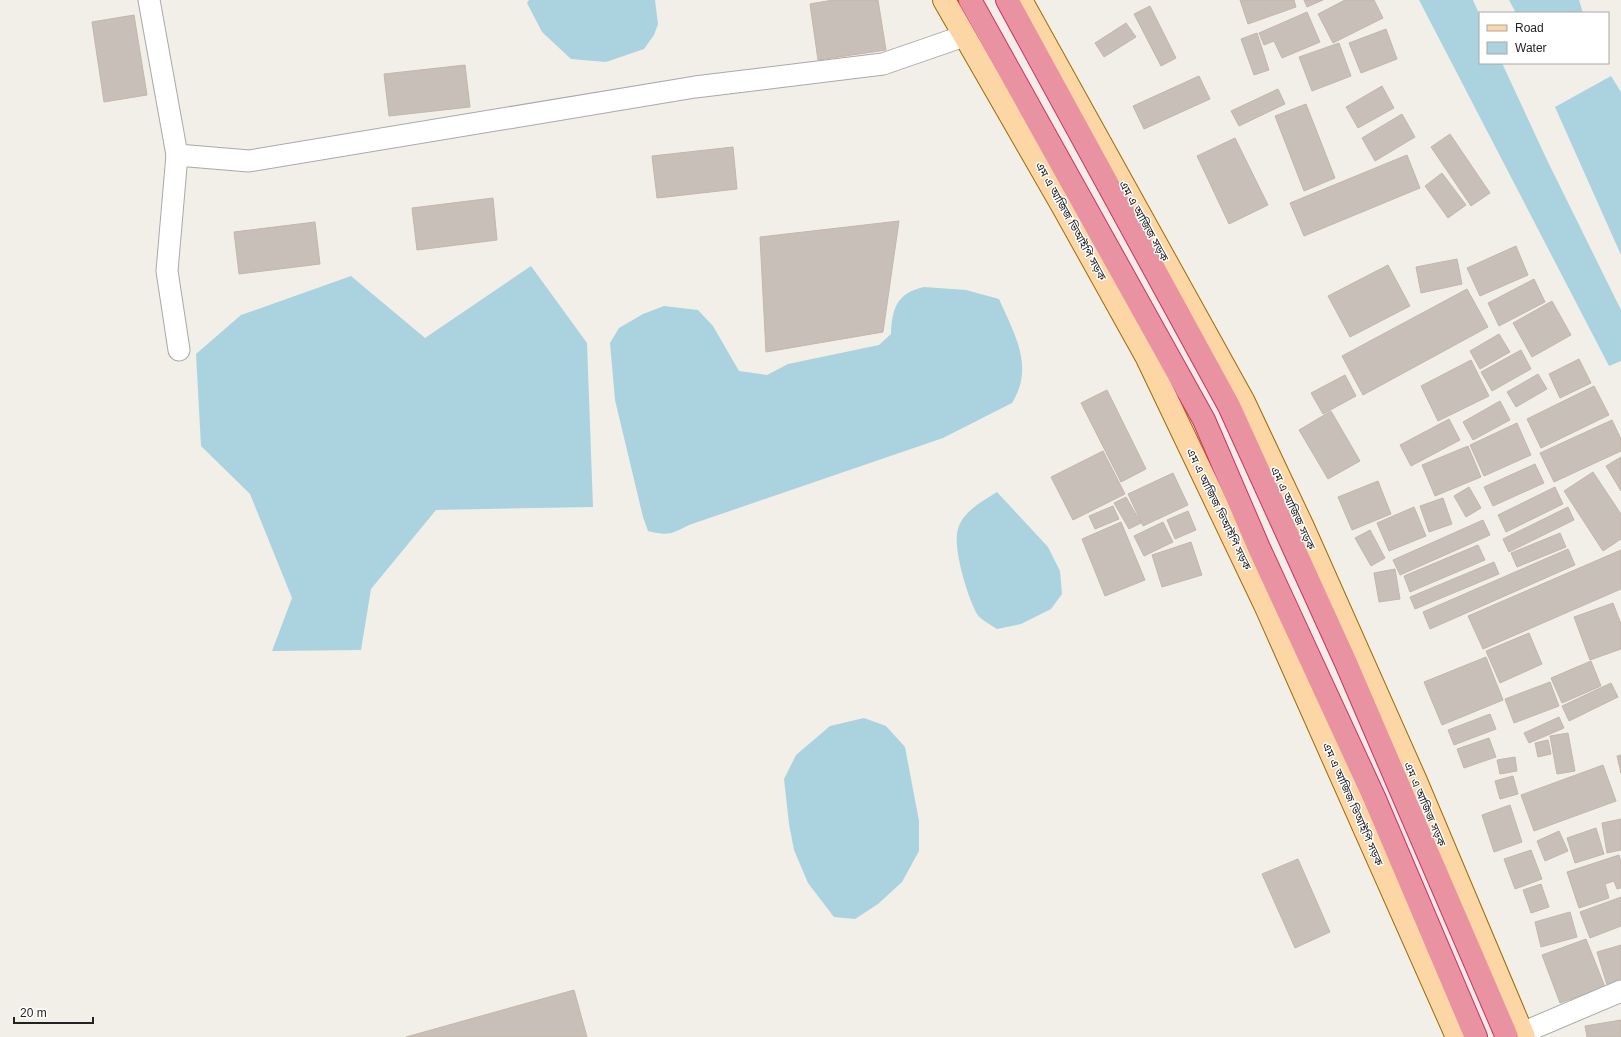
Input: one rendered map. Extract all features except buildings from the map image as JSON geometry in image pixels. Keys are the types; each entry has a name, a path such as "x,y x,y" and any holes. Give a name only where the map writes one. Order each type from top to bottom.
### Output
{"highway":[{"path":"970,0 1204,420 1263,555 1374,797 1476,1037"},
{"path":"1007,0 1229,406 1518,1036"}],"main road":[{"name":"এম এ আজিজ ভিআইপি সড়ক","path":"944,0 1063,207 1147,358 1265,605 1457,1037"},
{"name":"এম এ আজিজ সড়ক","path":"1021,0 1243,400 1303,527 1416,781 1518,1036"}],"street":[{"path":"149,0 176,155 167,271 178,350"},
{"path":"176,155 250,161 695,86 883,64 964,36"},
{"path":"1518,1036 1621,991"}],"water":[{"path":"529,0 655,0 658,24 654,35 644,49 606,62 571,59 542,32 527,3"},
{"path":"1419,0 1473,0 1479,14 1479,64 1502,64 1547,160 1621,310 1621,361 1609,366"},
{"path":"1509,0 1579,0 1583,12 1515,12"},
{"path":"1611,76 1621,92 1621,255 1555,107"},
{"path":"531,266 587,343 593,507 436,510 371,589 361,650 272,651 292,598 250,494 201,446 196,354 241,315 351,276 425,338"},
{"path":"924,287 966,290 999,299 1016,337 1022,363 1022,376 1019,390 1012,403 943,438 689,525 674,532 665,534 648,531 643,517 615,400 610,343 619,328 643,314 664,306 698,310 713,326 739,371 767,375 788,364 879,345 891,334 893,317 898,303 908,293"},
{"path":"997,492 1048,547 1060,571 1062,594 1051,609 1021,624 997,629 981,618 973,606 965,585 959,560 957,537 958,529 964,517 974,507"},
{"path":"864,718 886,726 905,747 919,821 919,851 902,882 878,904 855,919 834,917 808,883 794,850 789,824 784,779 796,755 830,726"}]}
